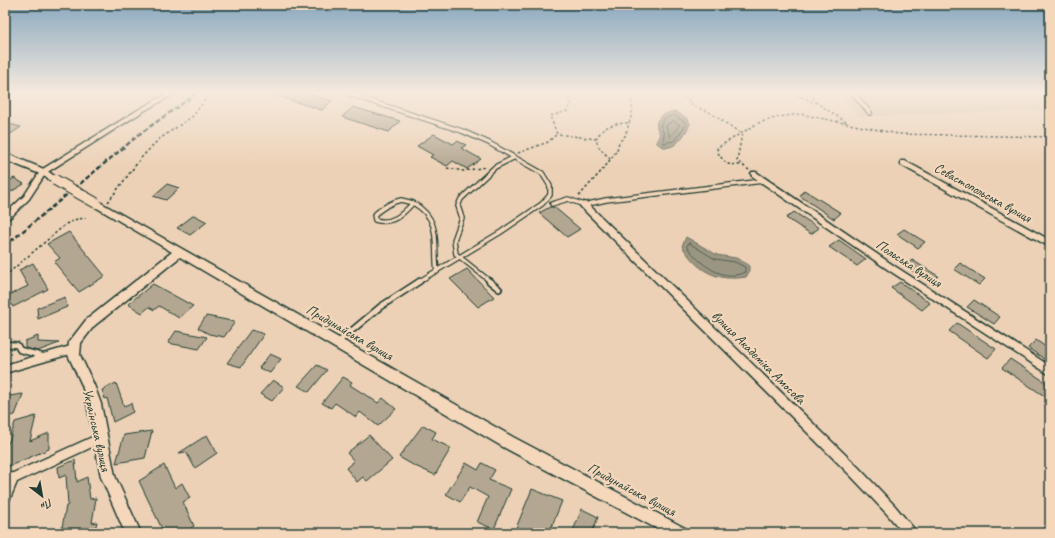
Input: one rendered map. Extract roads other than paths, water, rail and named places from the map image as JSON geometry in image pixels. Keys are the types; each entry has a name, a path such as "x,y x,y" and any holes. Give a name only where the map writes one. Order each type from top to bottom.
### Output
{"main road":[{"name":"Придунайська вулиця","path":"5,156 43,172 508,442 680,533"},
{"path":"74,349 79,336 90,323 179,252"},
{"name":"Українська вулиця","path":"74,349 74,355 91,394 108,477 133,533"}],"street":[{"path":"5,218 22,204 36,187 43,172 129,118"},
{"name":"Севастопольська вулиця","path":"903,163 1050,244"},
{"name":"Польська вулиця","path":"754,174 893,269 1050,371"},
{"name":"вулиця Академіка Амосова","path":"584,205 855,472 891,510 910,533"},
{"path":"5,369 74,349"},
{"path":"5,497 9,479 101,438"}],"lane":[{"path":"337,343 375,311 499,235 550,195 551,190 548,180 542,173 513,158 489,143 462,130 425,118"},
{"path":"499,289 461,258 453,248 455,232 462,218 458,206 467,192 495,166 513,158"},
{"path":"552,204 568,198 584,205 606,200 763,181"},
{"path":"413,203 396,219 381,223 375,220 374,215 391,204 401,200 413,203 424,211 431,220 435,230 437,272"},
{"path":"5,344 17,345 20,350 46,358"}],"water":[{"path":"659,118 687,118 690,124 681,139 676,144 667,147 656,142 660,134 657,129 657,121"},
{"path":"686,237 717,255 736,258 749,265 749,272 746,277 726,278 709,273 701,268 694,262 682,246"}],"railway":[{"path":"5,246 141,133 162,118"}]}
